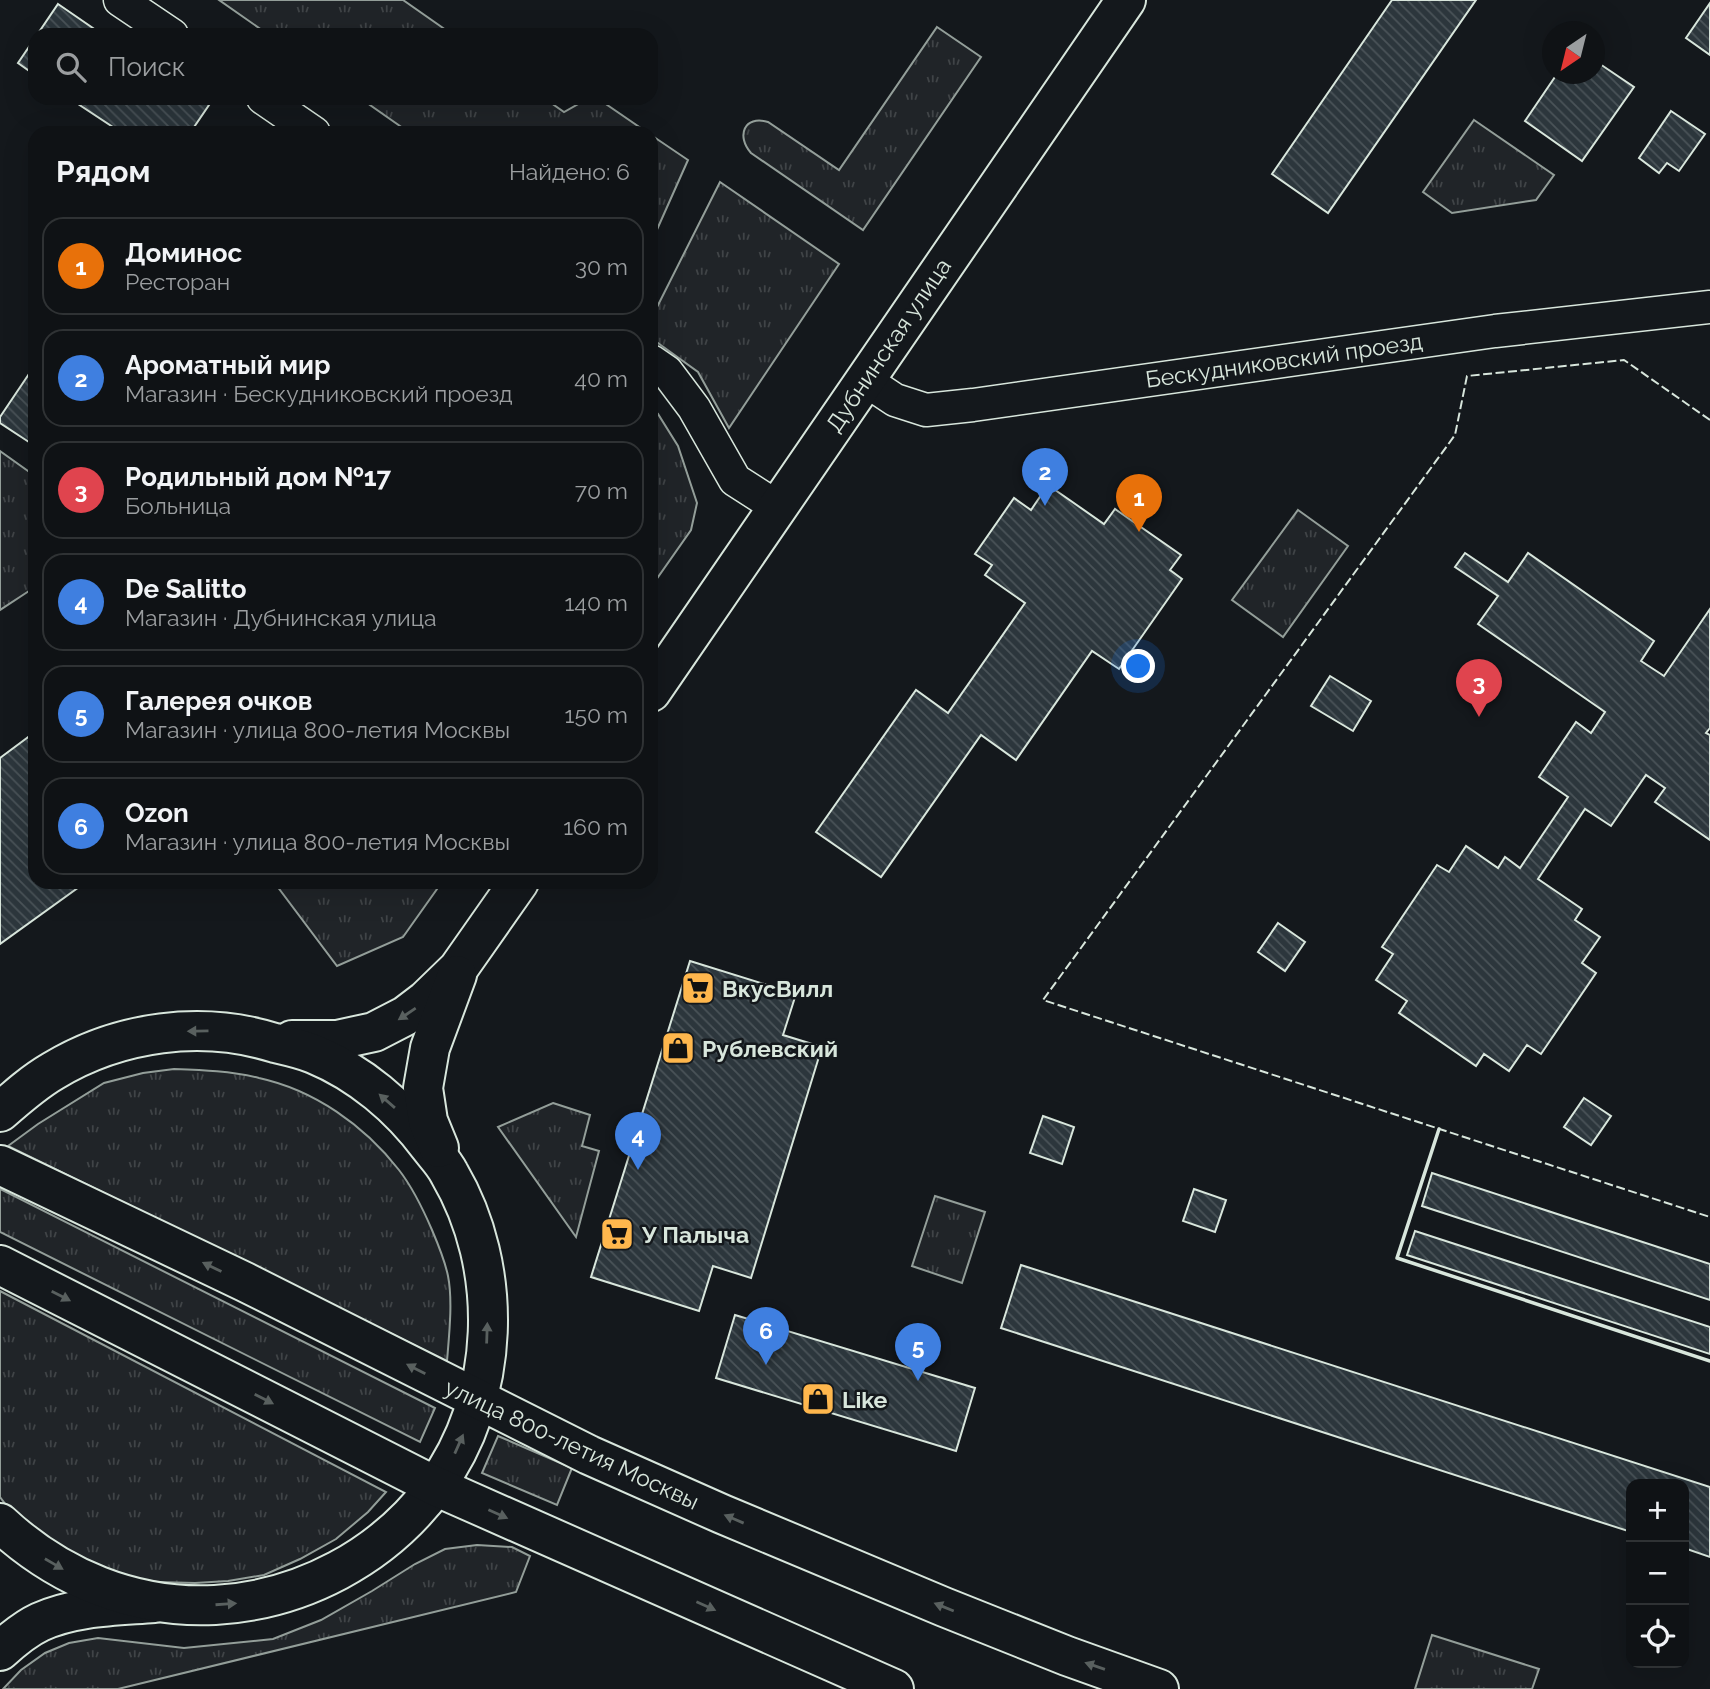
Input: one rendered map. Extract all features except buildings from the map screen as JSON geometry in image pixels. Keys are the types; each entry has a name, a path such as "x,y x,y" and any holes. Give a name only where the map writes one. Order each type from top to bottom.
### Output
{"main road":[{"name":"Дубнинская улица","path":"658,682 1126,0"},
{"path":"265,1039 337,1040 374,1032 405,1016 458,969 514,889"},
{"path":"0,1524 48,1562 83,1580 120,1594 197,1606 237,1603 275,1596 348,1566 380,1543 409,1517 435,1486 455,1454 471,1418 482,1380 487,1342 488,1302 483,1263 473,1225 428,1121 423,1088 430,1048 458,969"},
{"path":"0,1112 21,1093 54,1070 89,1053 126,1040 164,1033 204,1031 243,1034 314,1055 352,1074 384,1097 413,1124 448,1170"},
{"name":"улица 800-летия Москвы","path":"0,1165 245,1282 589,1455 734,1520 1007,1633 1159,1689"},
{"path":"0,1265 435,1486 894,1689"},
{"path":"0,1651 40,1622 68,1612 158,1602"}],"street":[{"path":"121,0 162,28"},
{"path":"273,105 304,126"},
{"name":"Бескудниковский проезд","path":"865,380 895,400 926,410 1495,331 1710,307"},
{"path":"658,366 667,372 694,408 735,480 777,507"}],"green space":[{"path":"219,0 403,0 443,28 259,28"},
{"path":"937,27 981,57 863,230 751,153 746,146 743,134 748,124 753,121 768,122 839,170"},
{"path":"370,105 554,105 564,112 576,105 607,105 638,126 400,126"},
{"path":"1474,120 1554,175 1536,200 1452,213 1423,192"},
{"path":"658,140 688,160 658,227"},
{"path":"720,182 839,264 729,428 698,372 658,343 658,305"},
{"path":"658,414 678,446 697,503 691,530 658,577"},
{"path":"0,451 28,471 28,592 0,610"},
{"path":"1298,510 1348,546 1283,637 1232,600"},
{"path":"279,889 437,889 403,937 337,966"},
{"path":"174,1069 238,1074 299,1091 354,1124 385,1154 404,1177 417,1199 445,1264 450,1296 447,1361 8,1146 104,1083 143,1073"},
{"path":"553,1103 590,1115 582,1146 599,1151 576,1237 498,1127"},
{"path":"0,1189 435,1408 420,1442 0,1232"},
{"path":"935,1196 985,1212 962,1283 912,1266"},
{"path":"0,1291 386,1492 368,1512 336,1539 264,1575 228,1581 157,1582 116,1575 73,1554 13,1514 0,1497"},
{"path":"498,1436 572,1468 557,1505 482,1473"},
{"path":"477,1545 512,1547 530,1556 516,1592 118,1689 3,1689 21,1670 45,1653 69,1643 98,1638 184,1648 273,1639 321,1620 445,1549"},
{"path":"1432,1635 1539,1669 1532,1689 1415,1689"}],"fence":[{"path":"1710,420 1624,360 1467,376 1455,435 1043,1000 1710,1217"}],"wall":[{"path":"1439,1129 1397,1258 1710,1361"}],"place":[{"name":"Ароматный мир","path":"1045,506"},
{"name":"Доминос","path":"1139,532"},
{"name":"Родильный дом №17","path":"1479,717"},
{"name":"ВкусВилл","path":"698,988"},
{"name":"Рублевский","path":"678,1048"},
{"name":"De Salitto","path":"638,1170"},
{"name":"У Палыча","path":"617,1234"},
{"name":"Ozon","path":"766,1365"},
{"name":"Галерея очков","path":"918,1381"},
{"name":"Like","path":"818,1399"}]}
